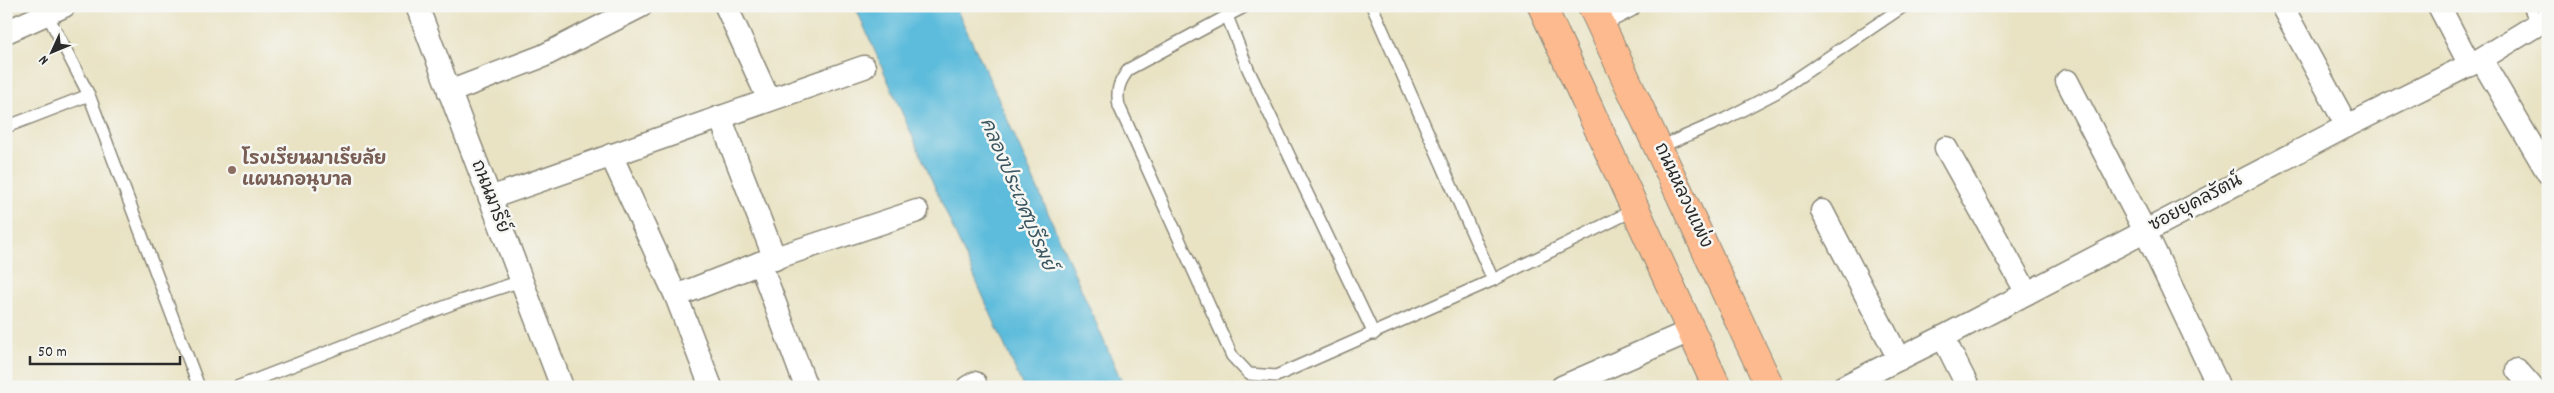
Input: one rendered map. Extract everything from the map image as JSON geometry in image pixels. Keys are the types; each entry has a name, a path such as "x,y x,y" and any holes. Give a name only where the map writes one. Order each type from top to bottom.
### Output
{"main road":[{"path":"1542,6 1634,210 1717,387"},
{"path":"1561,6 1731,387"},
{"path":"1591,11 1657,168 1756,387"},
{"name":"ถนนหลวงแพ่ง","path":"1591,11 1660,147 1770,387"}],"street":[{"name":"ถนนมารีย์","path":"417,6 562,387"},
{"path":"449,92 543,56 641,6"},
{"path":"726,6 769,100"},
{"path":"1591,11 1629,6"},
{"path":"2282,6 2347,126"},
{"path":"2439,6 2548,173"},
{"path":"6,32 56,10"},
{"name":"ซอยยุคลรัตน์","path":"1843,387 1899,360 2347,126 2475,62 2538,16"},
{"path":"490,198 864,67"},
{"path":"2066,81 2145,231 2217,384"},
{"path":"720,117 806,387"},
{"path":"1946,148 2027,293"},
{"path":"611,155 676,296 711,387"},
{"path":"1822,210 1899,360"},
{"path":"676,296 767,261 917,211"},
{"path":"1562,387 1690,331"},
{"path":"1943,337 1968,387"},
{"path":"2516,370 2532,387"}],"lane":[{"path":"1246,6 1128,69 1120,81 1116,93 1119,106 1232,356 1249,374 1259,377 1276,376 1493,280 1634,210"},
{"path":"1372,6 1493,280"},
{"path":"1660,147 1725,119 1777,92 1904,6"},
{"path":"56,10 199,387"},
{"path":"1227,16 1248,70 1374,334"},
{"path":"6,127 89,95"},
{"path":"236,387 457,302 521,281"}],"water":[{"name":"คลองประเวศบุรีรมย์","path":"855,6 955,6 991,82 1124,387 1023,387"}],"place":[{"name":"โรงเรียนมาเรียลัย แผนกอนุบาล","path":"232,170"}]}
